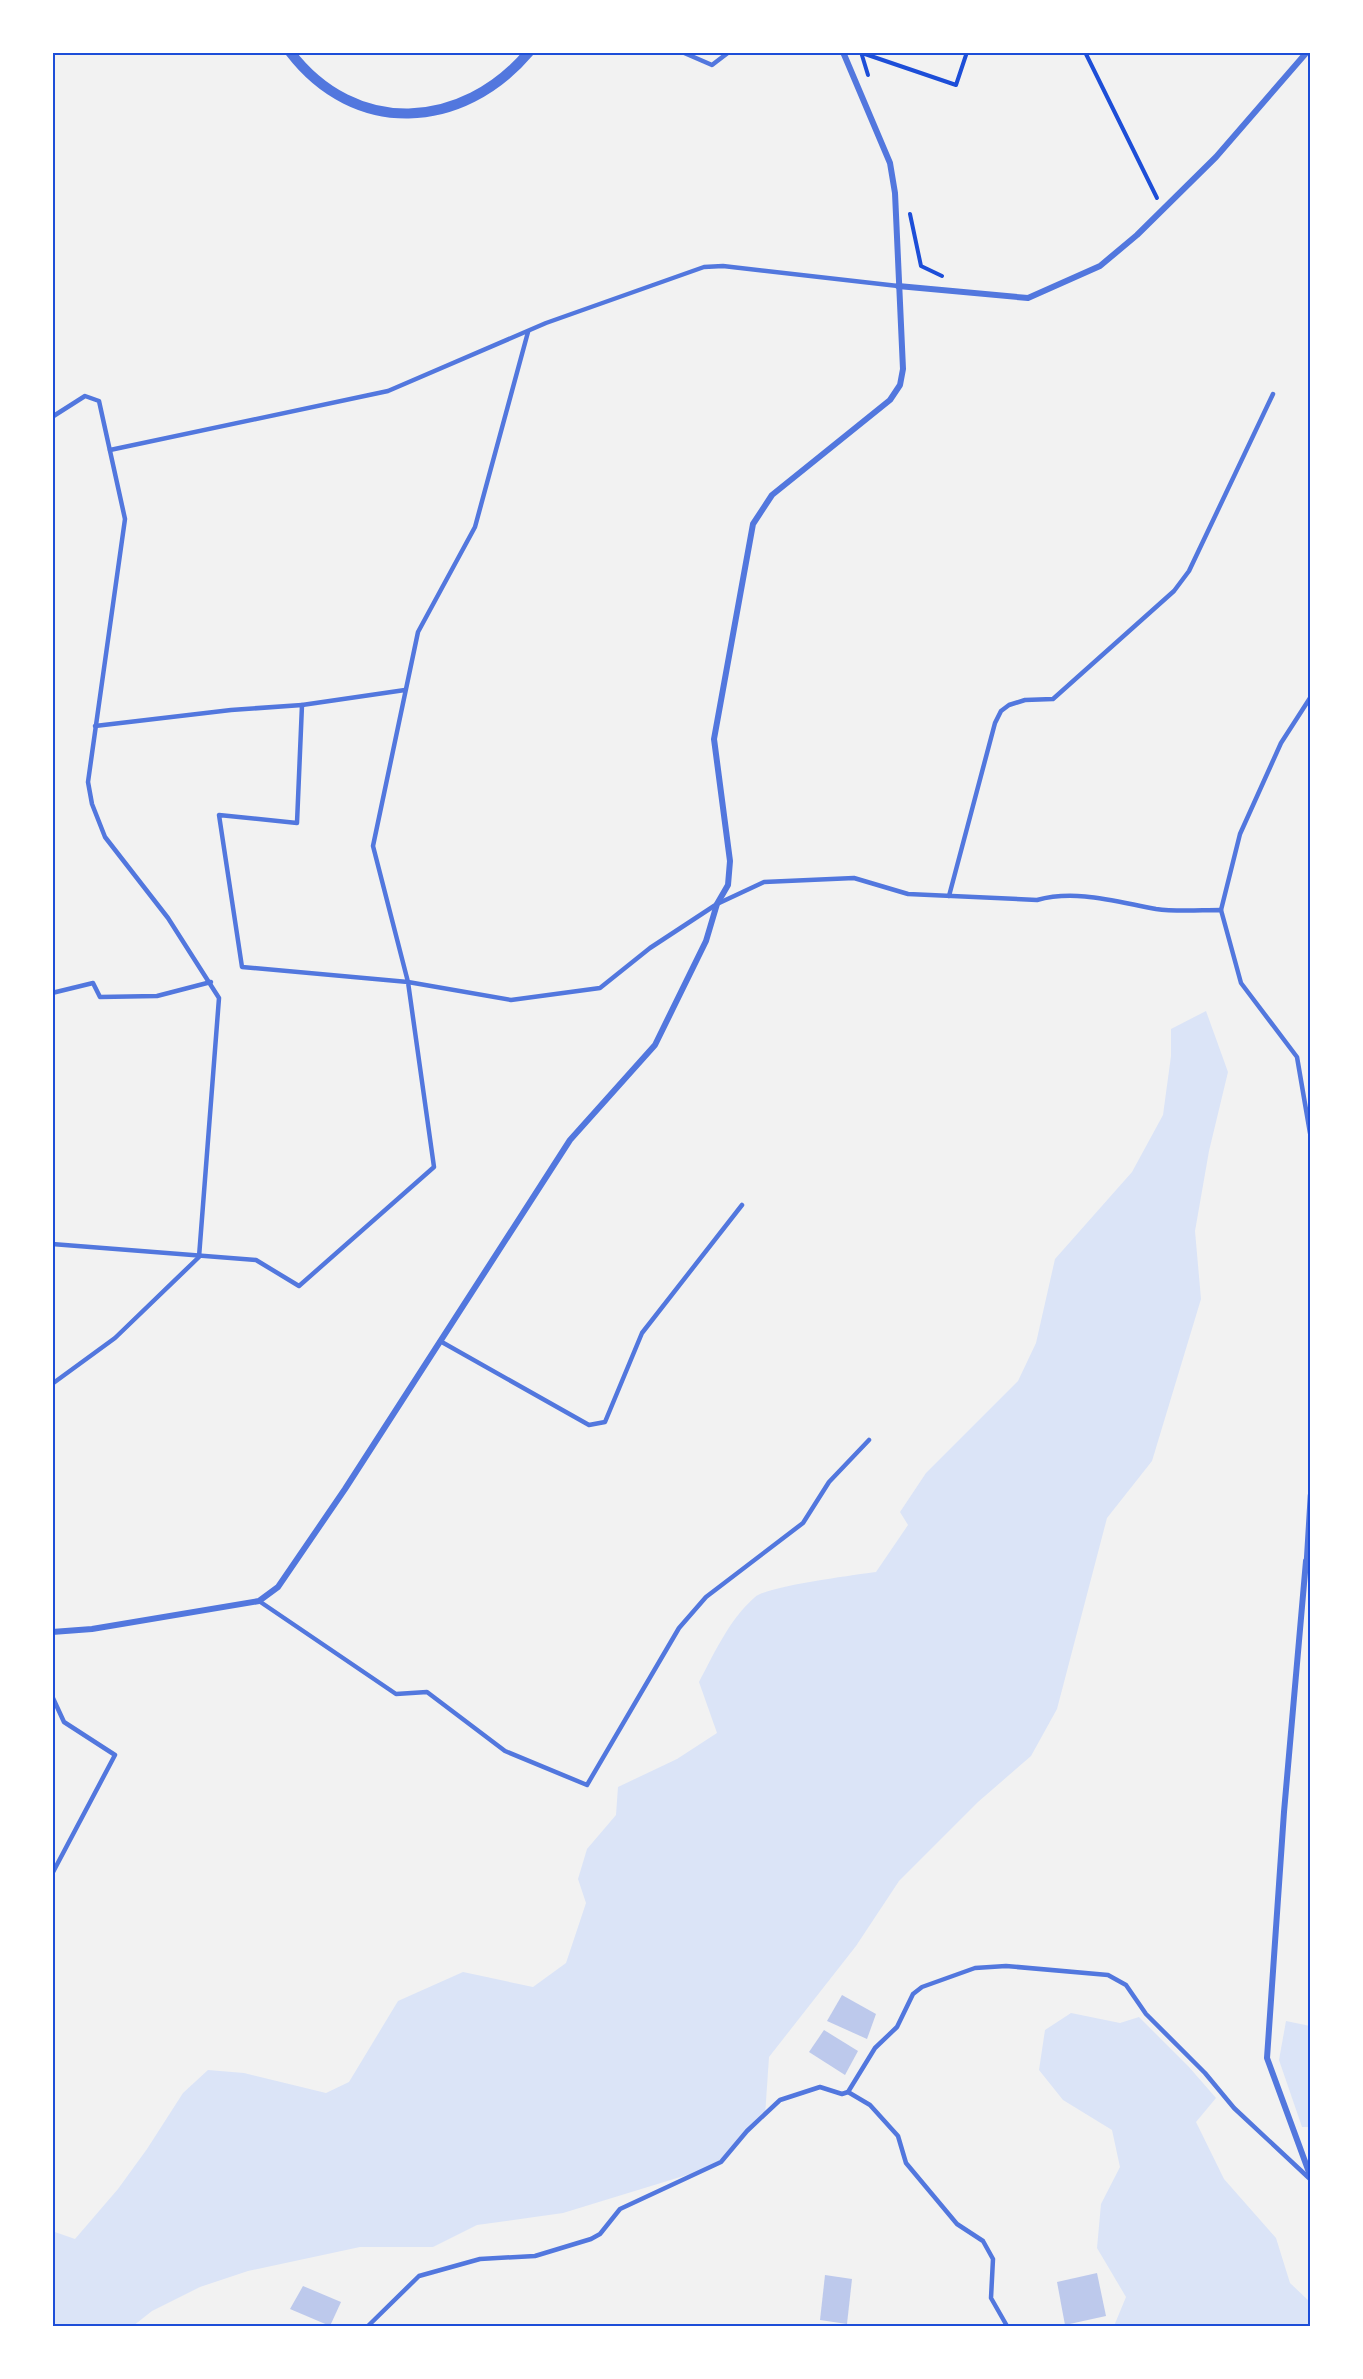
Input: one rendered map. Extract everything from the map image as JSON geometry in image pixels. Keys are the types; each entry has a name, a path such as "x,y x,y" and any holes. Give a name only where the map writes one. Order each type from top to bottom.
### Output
{"street":[{"path":"290,52 317,83 340,97 382,113 424,114 455,107 485,92 513,72 529,52"},
{"path":"52,1632 92,1629 259,1601 278,1587 345,1489 570,1140 655,1045 706,941 717,904 728,885 730,861 714,739 753,524 772,495 890,400 900,385 903,369 895,193 890,163 843,52"},
{"path":"898,286 1028,298 1100,266 1137,235 1216,157 1307,52"},
{"path":"1308,1561 1284,1812 1267,2058 1311,2177"}],"lane":[{"path":"682,52 693,55 712,66 729,52"},
{"path":"110,450 388,391 528,332 704,267 723,266 898,286"},
{"path":"52,1244 256,1260 299,1286 434,1167 408,982 373,846 418,632 475,527 528,332"},
{"path":"949,896 995,723 1001,711 1025,700 1053,699 1174,591 1189,571 1273,394"},
{"path":"52,417 85,396 99,401 125,519 88,782 92,804 105,837 168,918 211,982 219,998 200,1257 115,1338 52,1384"},
{"path":"95,726 231,710 302,705 405,690"},
{"path":"1311,698 1281,743 1240,834 1221,910 1241,983 1298,1057 1311,1133"},
{"path":"302,705 297,823 219,815 242,967 408,982 511,999 600,988 650,948 717,904 764,882 854,878 908,894 1036,900 1051,896 1105,898 1158,909 1221,910"},
{"path":"52,993 93,983 100,997 157,996 211,982"},
{"path":"440,1341 589,1425 605,1422 642,1333 742,1205"},
{"path":"259,1601 396,1694 427,1692 505,1751 587,1785 679,1628 706,1597 803,1523 829,1482 869,1440"},
{"path":"1308,1561 1311,1495"},
{"path":"52,1696 64,1722 115,1755 52,1874"},
{"path":"845,2093 875,2048 897,2028 913,1994 922,1987 975,1968 1006,1966 1108,1975 1126,1985 1146,2014 1205,2073 1234,2108 1311,2177"},
{"path":"368,2326 419,2276 433,2270 480,2259 535,2256 600,2234 620,2209 721,2162 747,2131 780,2100 820,2087 845,2093 870,2105 898,2136 906,2163 957,2224 982,2241 993,2259 991,2298 1007,2326"}],"path":[{"path":"861,53 956,85 967,52"},
{"path":"1085,52 1158,199"},
{"path":"861,53 872,86"},
{"path":"1149,206 1166,190"},
{"path":"909,209 921,266 950,280"}],"shaded area":[{"path":"1206,1011 1228,1072 1209,1151 1195,1231 1201,1299 1152,1461 1107,1518 1057,1709 1031,1756 978,1802 899,1881 856,1946 769,2057 765,2116 713,2167 563,2213 477,2225 433,2247 360,2247 248,2271 200,2287 152,2311 133,2326 53,2326 52,2231 75,2239 118,2189 183,2093 208,2070 244,2073 326,2093 349,2082 398,2001 463,1972 533,1987 566,1963 586,1903 578,1879 587,1849 616,1815 618,1787 677,1759 717,1733 699,1682 730,1626 755,1597 793,1585 876,1572 908,1525 900,1512 926,1473 1018,1381 1036,1343 1055,1259 1132,1172 1163,1115 1171,1056 1171,1029"},
{"path":"1071,2013 1120,2023 1139,2017 1216,2098 1196,2122 1224,2179 1276,2238 1290,2283 1310,2302 1310,2326 1114,2326 1126,2297 1097,2248 1101,2204 1120,2167 1112,2130 1063,2100 1039,2070 1045,2030"},
{"path":"1286,2021 1310,2026 1310,2127 1302,2127 1279,2060"}],"building":[{"path":"842,1995 876,2014 867,2039 827,2021"},
{"path":"824,2030 858,2051 845,2075 809,2052"},
{"path":"1097,2273 1106,2316 1065,2325 1057,2282"},
{"path":"825,2275 852,2279 847,2324 820,2320"},
{"path":"303,2286 341,2302 330,2326 290,2309"}]}
